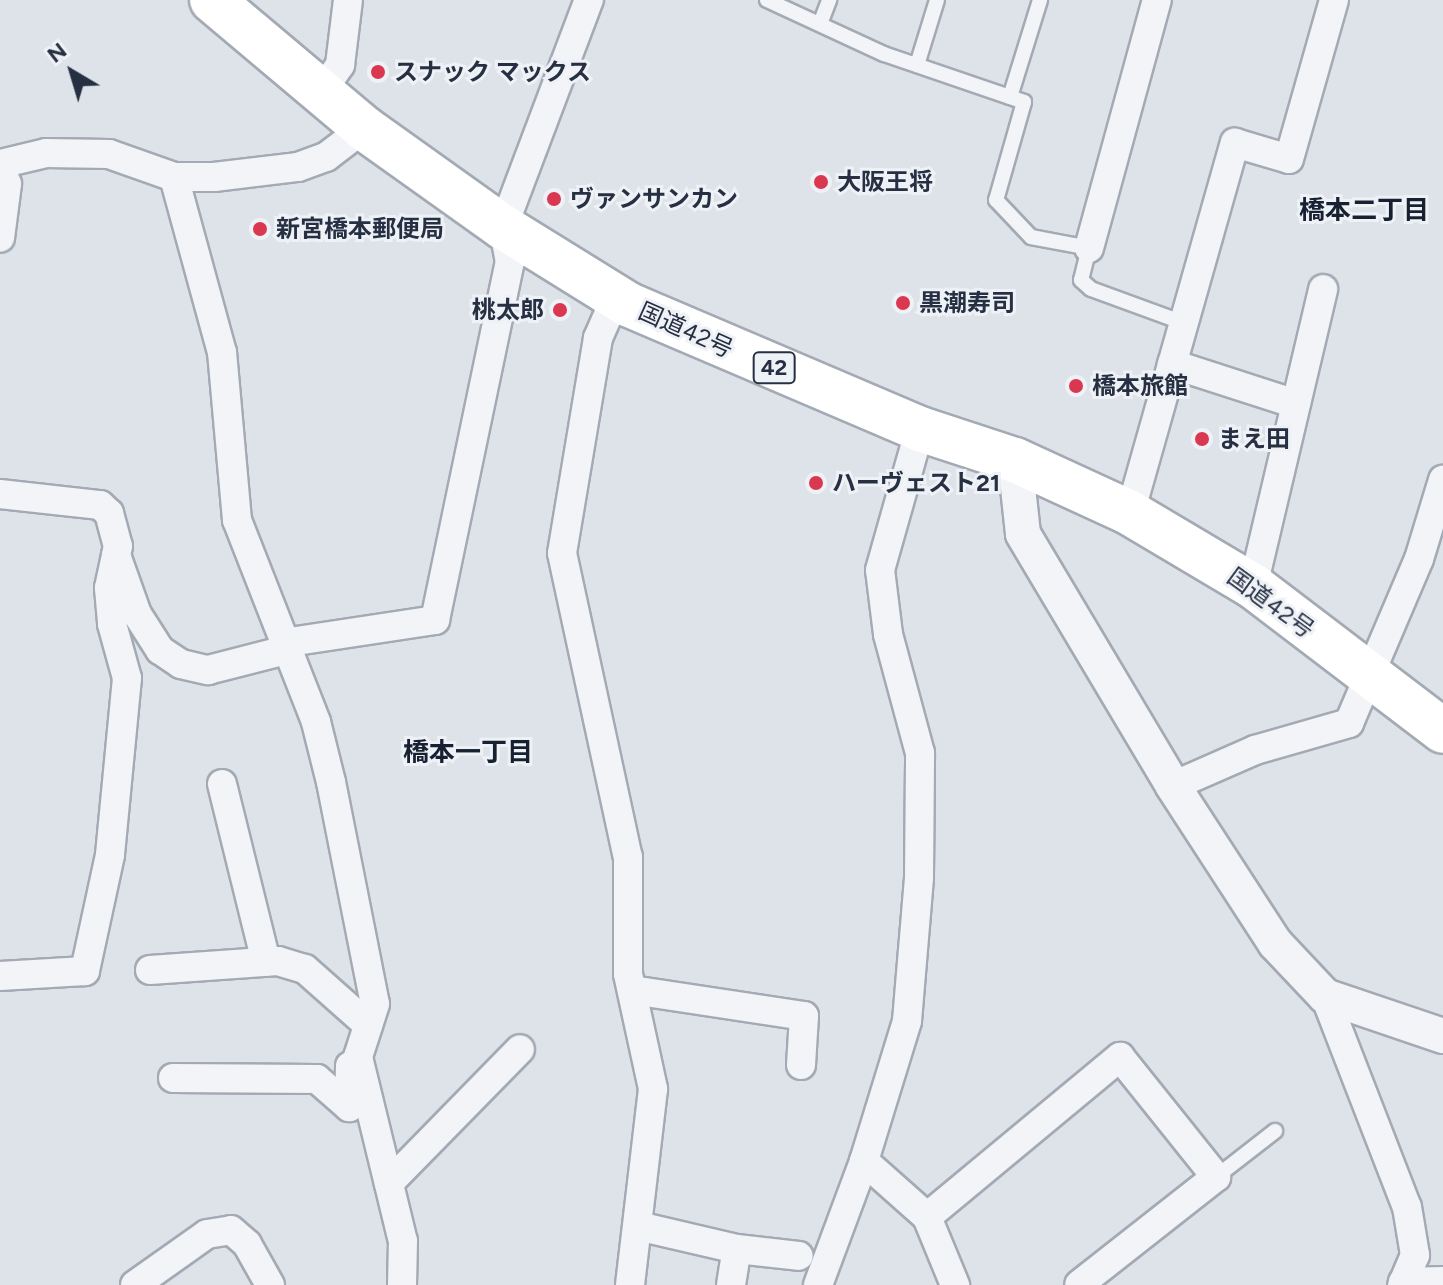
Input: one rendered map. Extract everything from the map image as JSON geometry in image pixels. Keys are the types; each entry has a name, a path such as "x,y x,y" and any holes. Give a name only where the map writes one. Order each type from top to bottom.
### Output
{"highway":[{"name":"国道42号","path":"212,0 319,95 503,227 616,297 920,429 1015,460 1130,513 1253,586 1443,731"},
{"name":"国道42号","path":"1370,678 1443,759"}],"street":[{"path":"319,95 340,65 348,0"},
{"path":"116,555 137,614 160,650 181,664 208,670 284,647 435,620 510,262 503,227 589,0"},
{"path":"1089,248 1157,0"},
{"path":"1130,513 1235,143 1289,159 1334,0"},
{"path":"0,238 7,184 0,166 46,153 109,154 174,177 298,167 326,157 364,128"},
{"path":"174,177 222,352 237,520 284,647 316,722 331,782 375,1004 358,1057 403,1241 402,1285"},
{"path":"1253,586 1323,289"},
{"path":"616,297 598,338 562,553 628,857 632,990 653,1089 630,1285"},
{"path":"1172,364 1296,404"},
{"path":"818,1285 864,1161 907,1021 919,877 920,753 888,634 880,570 920,429"},
{"path":"1015,460 1023,534 1173,786 1275,943 1325,996 1407,1207 1415,1255 1402,1283 1443,1281"},
{"path":"1173,786 1255,750 1349,723 1370,678 1442,486"},
{"path":"0,494 100,505 115,527 116,555 109,588 127,678 110,855 85,971 0,976"},
{"path":"222,784 266,962"},
{"path":"150,970 266,962 305,969 368,1025"},
{"path":"632,990 804,1016 801,1065"},
{"path":"1325,996 1443,1036"},
{"path":"389,1183 520,1049"},
{"path":"173,1078 317,1079 349,1107 350,1058 358,1057"},
{"path":"927,1217 1120,1057 1216,1177 1079,1285"},
{"path":"864,1161 927,1217 955,1285"},
{"path":"638,1226 737,1249 799,1256"},
{"path":"135,1285 207,1234 231,1230 247,1244 270,1285"},
{"path":"731,1285 737,1249"}],"lane":[{"path":"767,0 917,65 1024,102 996,200 1031,237 1089,248 1081,280 1091,289 1184,323"},
{"path":"820,24 829,0"},
{"path":"917,65 937,0"},
{"path":"1010,97 1040,0"},
{"path":"1216,1177 1275,1131"}],"place":[{"name":"スナック マックス","path":"378,72"},
{"name":"大阪王将","path":"821,182"},
{"name":"ヴァンサンカン","path":"554,199"},
{"name":"新宮橋本郵便局","path":"260,229"},
{"name":"黒潮寿司","path":"903,303"},
{"name":"桃太郎","path":"560,310"},
{"name":"橋本旅館","path":"1076,386"},
{"name":"まえ田","path":"1202,439"},
{"name":"ハーヴェスト21","path":"816,483"}],"district":[{"name":"橋本二丁目","path":"1364,211"},
{"name":"橋本一丁目","path":"468,753"}]}
